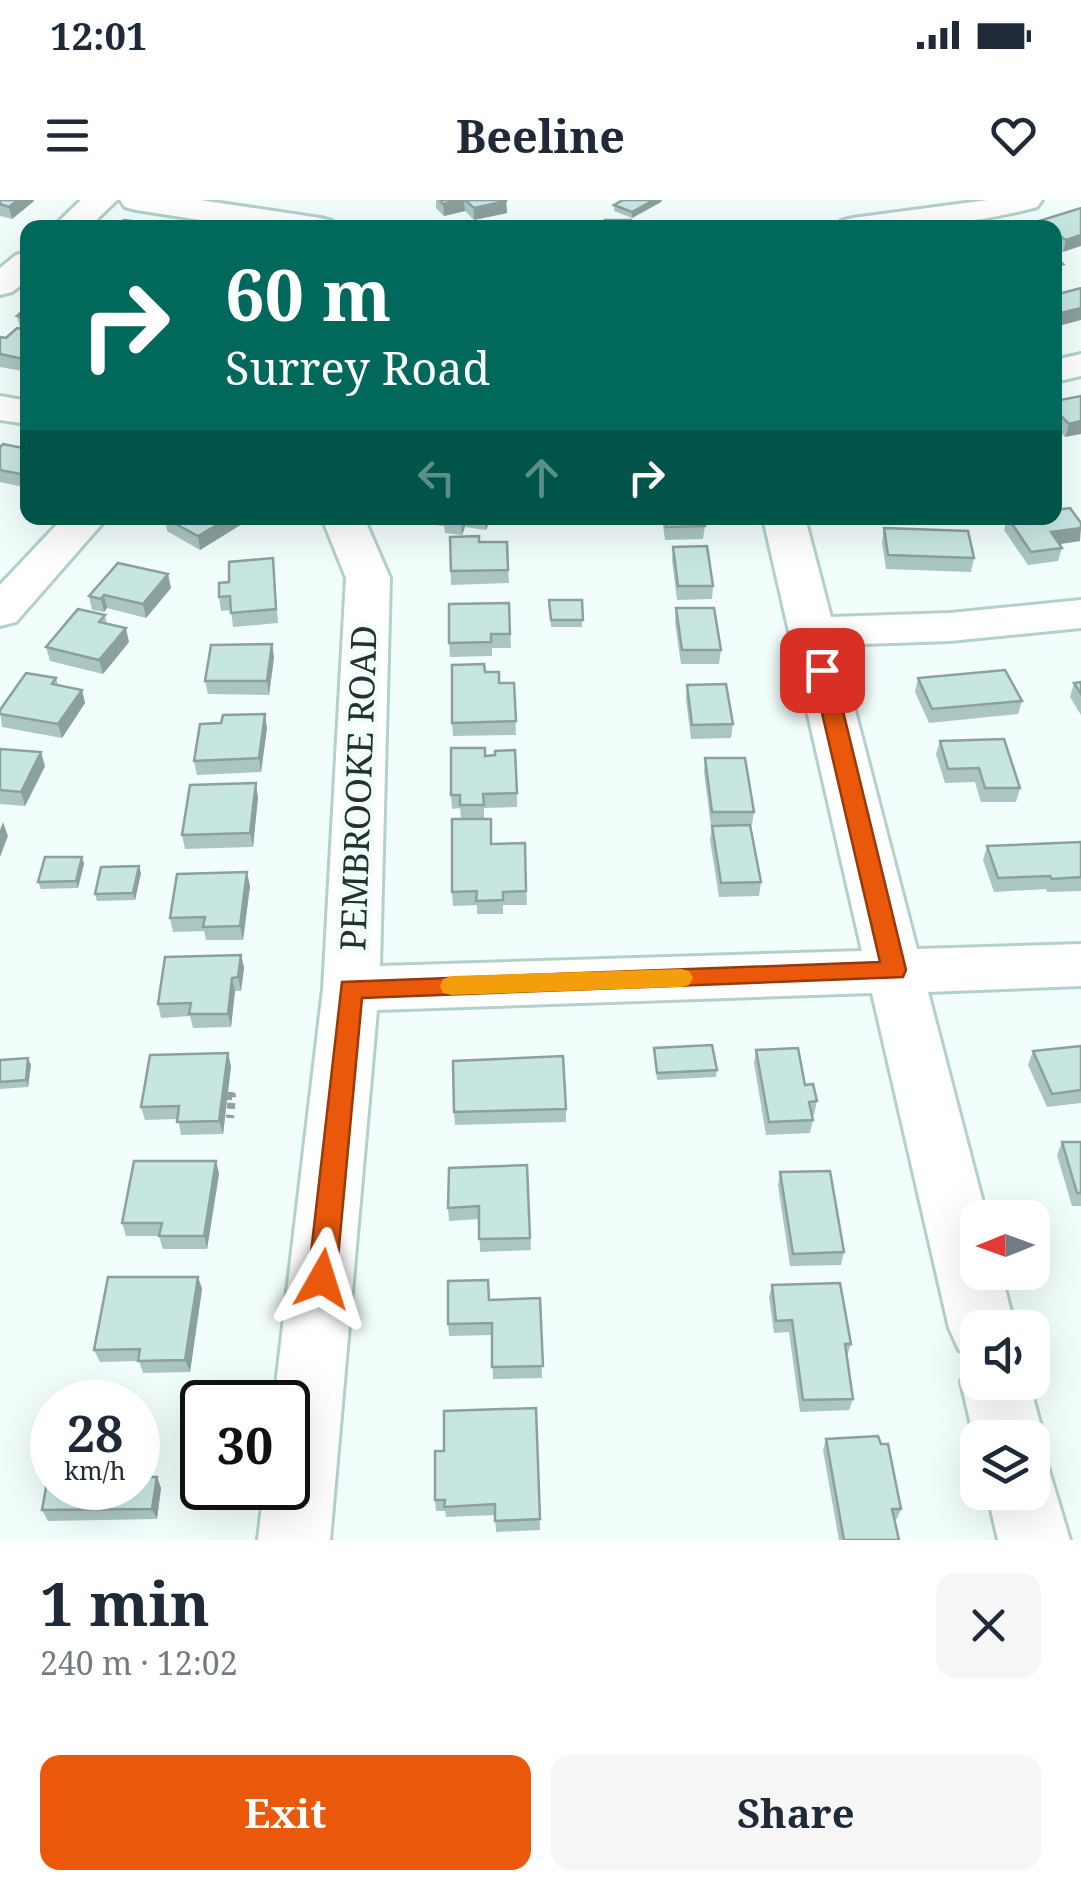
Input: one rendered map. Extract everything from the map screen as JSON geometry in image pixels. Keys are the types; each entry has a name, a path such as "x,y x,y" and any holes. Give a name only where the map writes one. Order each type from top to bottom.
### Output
{"street":[{"path":"77,220 101,200"},
{"path":"136,200 267,220"},
{"path":"915,220 993,210 1026,200"},
{"path":"0,285 20,269"},
{"path":"0,612 80,525"},
{"name":"PEMBROOKE ROAD","path":"294,1540 351,989 368,578 346,525"},
{"path":"786,525 978,1310"},
{"path":"814,632 950,627 1081,614"},
{"path":"351,989 1081,965"},
{"path":"1026,1510 1034,1540"}],"path":[{"path":"227,1096 232,1096 230,1118"}],"building":[{"path":"0,200 18,200 9,207 0,204"},
{"path":"465,200 506,200 506,201 474,208"},
{"path":"623,200 654,200 632,212 614,205"},
{"path":"1081,208 1081,235 1066,240 1062,237 1062,220 1042,220"},
{"path":"1081,288 1081,308 1062,313 1062,293"},
{"path":"20,329 20,358 0,354 0,337 6,338"},
{"path":"1081,396 1081,421 1069,424 1062,417 1062,400"},
{"path":"3,444 20,447 20,474 0,470"},
{"path":"1070,508 1081,528 1051,532 1062,548 1031,552 1013,525 1062,525 1062,509"},
{"path":"178,525 217,525 198,536"},
{"path":"884,528 968,531 974,558 888,555"},
{"path":"479,536 479,542 507,542 508,570 451,571 450,537"},
{"path":"707,546 713,586 678,586 673,547"},
{"path":"273,558 276,609 231,613 230,596 219,597 219,583 229,582 229,562"},
{"path":"118,563 168,574 143,604 104,595 101,599 89,596"},
{"path":"549,600 582,600 583,620 551,620"},
{"path":"509,603 510,634 491,634 491,642 449,643 449,604"},
{"path":"676,608 714,608 721,650 682,650"},
{"path":"78,609 105,615 99,622 126,628 99,660 46,647"},
{"path":"272,644 267,681 205,681 211,645"},
{"path":"484,664 485,672 499,672 499,683 514,683 516,721 452,723 452,665"},
{"path":"1005,670 1022,701 932,709 918,678"},
{"path":"26,673 56,678 52,684 82,690 58,724 0,714"},
{"path":"726,684 733,724 692,725 687,685"},
{"path":"265,714 259,758 194,761 200,724 221,723 223,715"},
{"path":"1004,739 1020,788 985,788 979,768 948,769 940,741"},
{"path":"451,748 485,748 485,756 515,750 517,793 483,794 484,805 460,805 460,795 451,795"},
{"path":"0,749 41,752 21,792 0,790"},
{"path":"705,758 745,758 754,812 712,812"},
{"path":"256,783 250,833 182,835 190,785"},
{"path":"452,819 491,819 491,844 525,843 526,891 503,892 503,900 476,901 477,891 452,892"},
{"path":"750,825 761,882 721,883 712,826"},
{"path":"1081,842 1081,877 1052,879 998,878 987,846"},
{"path":"45,857 82,857 76,881 38,882"},
{"path":"139,866 133,893 95,894 101,867"},
{"path":"247,872 240,926 203,927 205,917 170,918 177,874"},
{"path":"241,955 238,977 232,978 228,1014 189,1014 191,1003 158,1004 165,957"},
{"path":"712,1045 717,1070 657,1073 654,1048"},
{"path":"1081,1046 1081,1090 1052,1094 1033,1051"},
{"path":"798,1048 805,1085 813,1084 817,1101 809,1102 813,1120 769,1122 756,1050"},
{"path":"228,1053 219,1121 177,1122 179,1106 141,1107 150,1055"},
{"path":"563,1056 566,1109 454,1112 453,1061"},
{"path":"28,1058 26,1080 0,1082 0,1060"},
{"path":"1062,1142 1081,1142 1081,1193 1077,1193"},
{"path":"134,1161 216,1161 204,1236 159,1236 162,1223 122,1223"},
{"path":"527,1165 530,1238 479,1239 479,1206 448,1208 449,1168"},
{"path":"830,1171 844,1252 793,1254 780,1172"},
{"path":"108,1277 198,1277 185,1360 138,1361 140,1349 94,1350"},
{"path":"488,1280 489,1300 540,1298 543,1366 492,1367 492,1323 448,1324 448,1281"},
{"path":"840,1283 851,1344 845,1344 853,1399 803,1400 792,1320 776,1321 772,1285"},
{"path":"536,1408 540,1519 495,1521 495,1504 444,1507 445,1500 435,1500 435,1451 444,1451 444,1411"},
{"path":"878,1436 881,1444 888,1444 901,1509 892,1509 899,1540 844,1540 826,1439"}],"slow traffic":[{"path":"452,986 681,978"}],"route":[{"path":"322,1279 351,989 894,970 822,670"}]}
